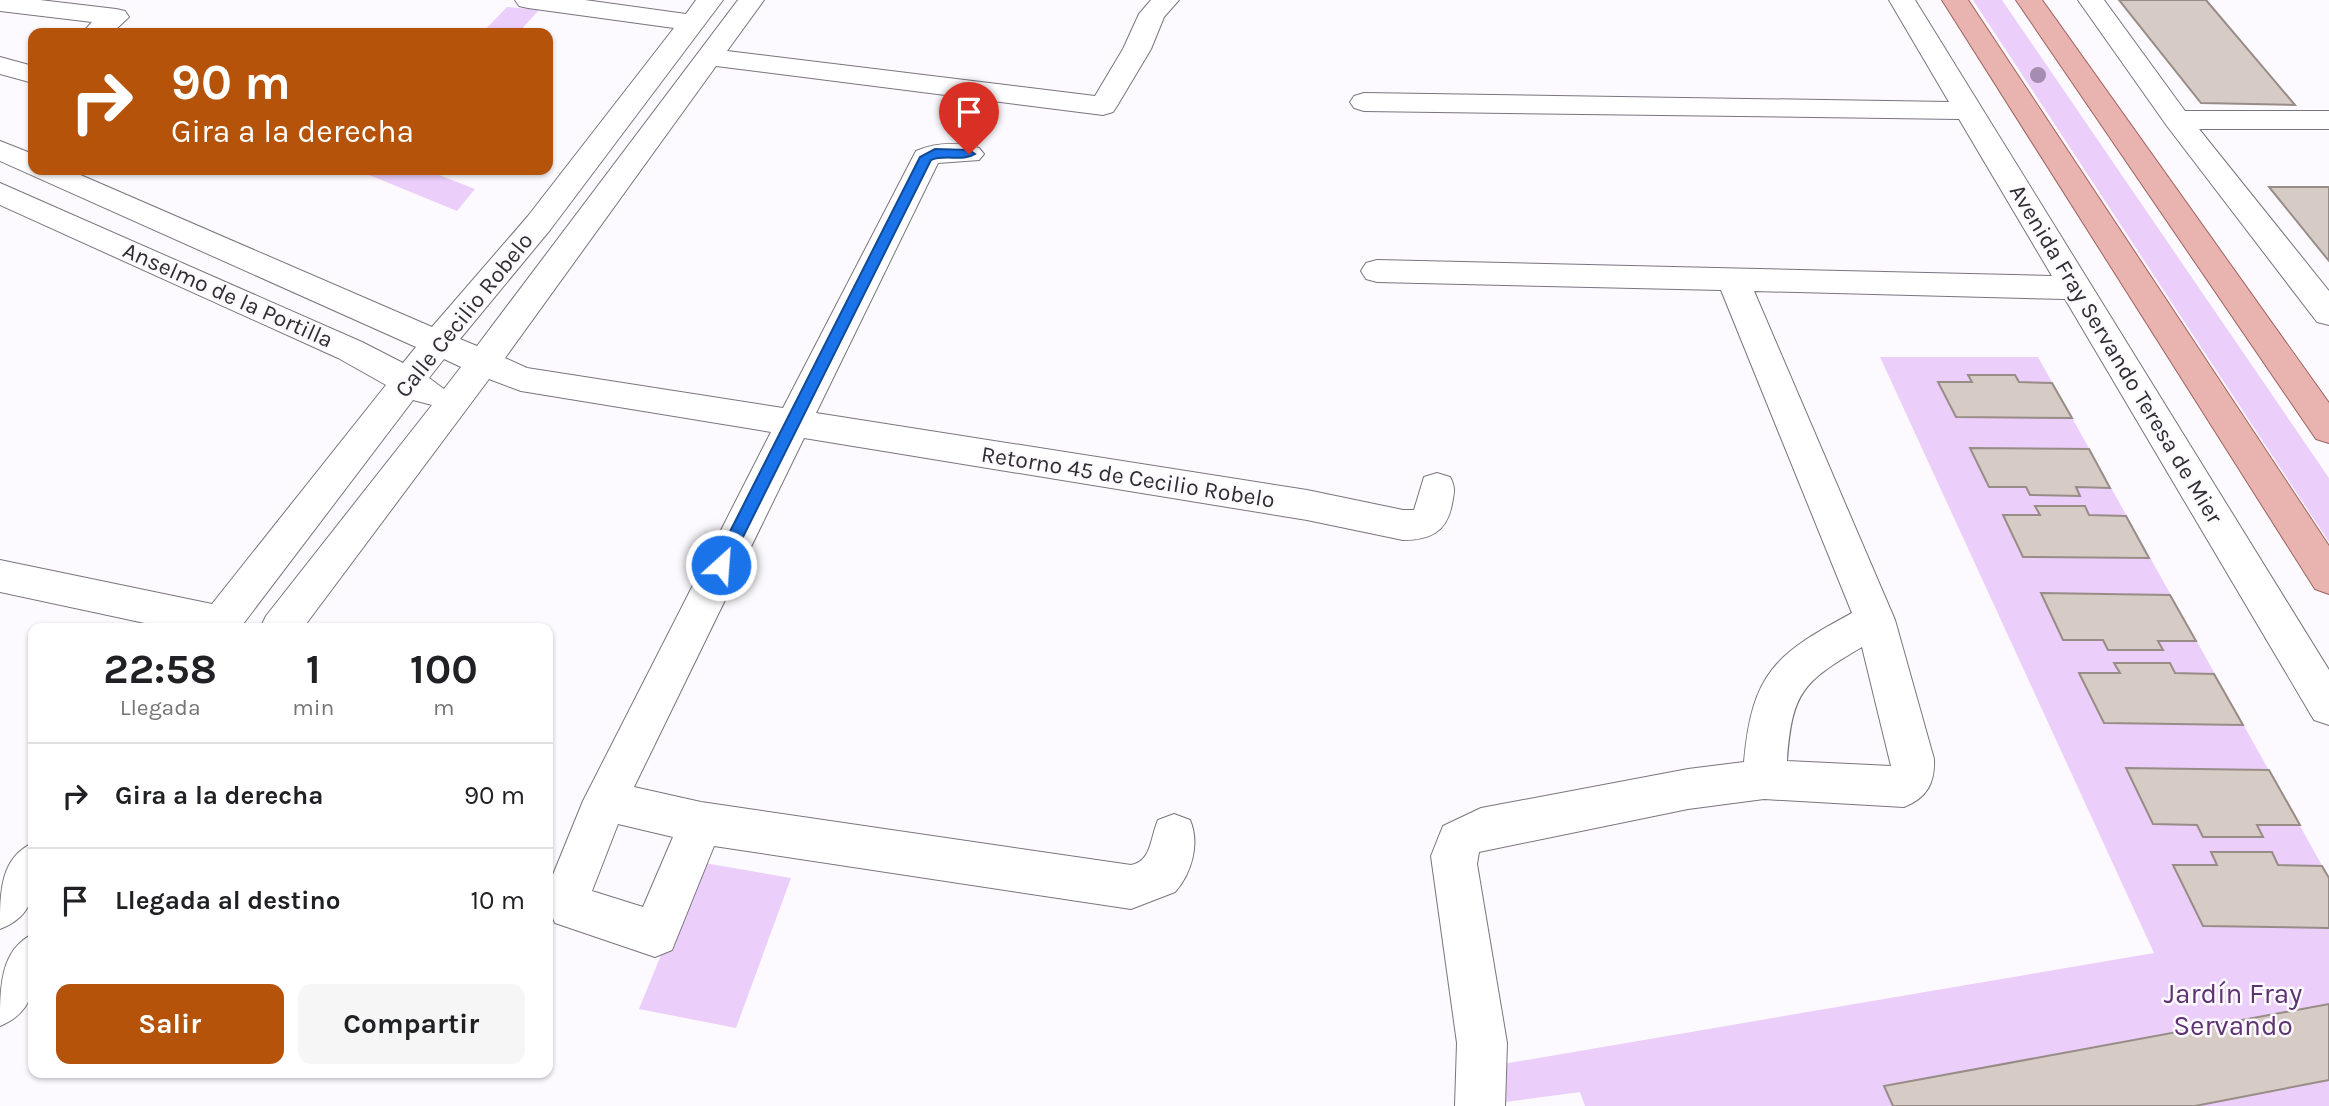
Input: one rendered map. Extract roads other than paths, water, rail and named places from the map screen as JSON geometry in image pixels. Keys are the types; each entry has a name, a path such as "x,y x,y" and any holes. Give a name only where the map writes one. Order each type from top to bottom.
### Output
{"main road":[{"path":"1955,0 2329,578"},
{"path":"2029,0 2329,430"}],"street":[{"path":"528,0 702,11"},
{"name":"Calle Cecilio Robelo","path":"284,623 452,404 751,0"},
{"path":"708,57 1103,106 1137,49 1152,14 1166,0"},
{"name":"Avenida Fray Servando Teresa de Mier","path":"1902,0 2329,707"},
{"path":"2091,0 2177,120 2325,305"},
{"path":"0,3 116,17 102,28"},
{"name":"Calle Cecilio Robelo","path":"221,623 439,341 539,223 702,11"},
{"path":"0,65 28,73"},
{"path":"1364,102 1969,111"},
{"path":"2177,120 2329,120"},
{"path":"701,823 655,934 578,910 568,902 571,885 605,801 791,423 926,157 939,152 969,154"},
{"path":"2,153 28,163"},
{"name":"Anselmo de la Portilla","path":"56,175 439,341 482,363"},
{"name":"Anselmo de la Portilla","path":"0,193 350,350 407,384 452,404"},
{"path":"1377,271 2076,288"},
{"path":"1480,1106 1482,1043 1452,851 1458,841 1469,834 1494,827 1688,789 1764,779 1905,788 1913,776 1912,759 1875,620 1732,281"},
{"name":"Retorno 45 de Cecilio Robelo","path":"482,363 521,379 1307,505 1403,525 1419,525 1431,518 1437,488"},
{"path":"0,576 206,623"},
{"path":"1764,779 1770,727 1783,683 1827,647 1875,620"},
{"path":"605,801 701,823 1131,887 1148,885 1163,875 1170,860 1174,835"},
{"path":"0,907 28,871"},
{"path":"0,1002 28,964"}],"park label":[{"name":"Jardín Fray Servando","path":"2233,1009"}]}
